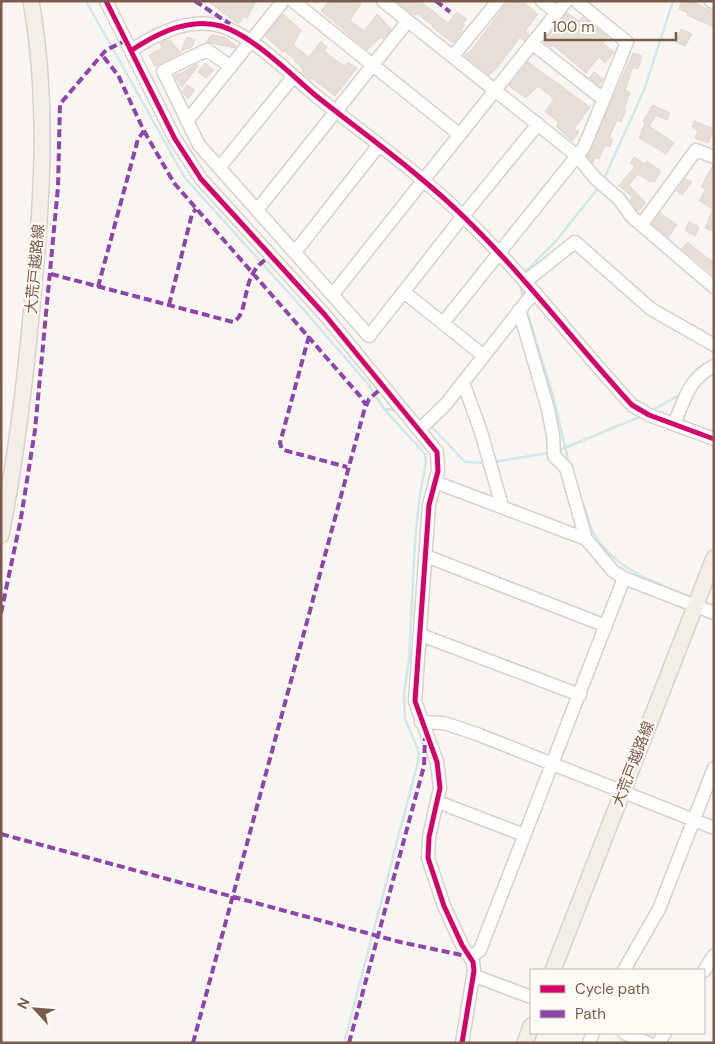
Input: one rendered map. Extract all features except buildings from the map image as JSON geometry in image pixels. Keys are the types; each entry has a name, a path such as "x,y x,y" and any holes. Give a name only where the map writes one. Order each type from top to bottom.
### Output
{"main road":[{"name":"大荒戸越路線","path":"1,534 19,435 35,281 41,187 42,126 38,59 31,1"},
{"name":"大荒戸越路線","path":"553,969 714,558"},
{"path":"525,1043 530,1029"}],"street":[{"path":"106,1 175,139 201,179 325,315 437,452 439,458 429,504 415,702 437,762 440,788 429,837 428,858 447,913 462,945 471,957 475,976 462,1043"},
{"path":"187,121 283,1"},
{"path":"293,1 460,135"},
{"path":"383,1 576,155 596,180 618,199 632,217 714,287"},
{"path":"453,56 498,1"},
{"path":"542,1 557,13"},
{"path":"333,294 566,1"},
{"path":"443,323 584,146 627,42 576,1"},
{"path":"257,210 408,21"},
{"path":"132,50 175,28 199,24 220,26 250,42 379,145 463,216 526,281 632,405 649,415 714,439"},
{"path":"533,44 603,100"},
{"path":"231,67 207,50 163,71 199,145 370,336 463,216 538,124"},
{"path":"219,168 293,77"},
{"path":"295,252 379,145"},
{"path":"642,224 696,150 714,157"},
{"path":"526,281 575,242 640,300 714,345"},
{"path":"404,292 484,356"},
{"path":"420,429 446,404 534,292"},
{"path":"519,310 548,409 554,435 554,456 566,468 586,539 613,571 624,578 714,613"},
{"path":"674,424 692,382 698,375 714,366"},
{"path":"463,382 481,432 502,506"},
{"path":"435,482 586,539"},
{"path":"426,556 606,626"},
{"path":"471,957 480,950 624,578"},
{"path":"420,635 580,695"},
{"path":"421,722 444,723 714,828"},
{"path":"625,969 660,909 714,768"},
{"path":"438,802 524,835"},
{"path":"705,969 714,955"},
{"path":"475,976 530,997"},
{"path":"626,1034 648,1043"}],"waterway":[{"path":"86,1 185,178 297,302 368,384 384,409 425,454 426,462 419,501 415,541 409,659 404,693 405,719 419,752 418,762 344,1043"},
{"path":"603,181 644,90 673,1"},
{"path":"524,273 556,241 599,187"},
{"path":"520,284 523,298"},
{"path":"526,308 554,399 569,464"},
{"path":"706,378 714,374"},
{"path":"651,411 681,394"},
{"path":"384,409 396,410"},
{"path":"557,451 642,416"},
{"path":"428,426 435,430 465,462 485,463"},
{"path":"493,462 549,453"},
{"path":"579,493 592,530 611,555 636,573 694,598"},
{"path":"703,602 714,606"}],"marked path":[{"path":"195,1 230,24"},
{"path":"436,1 450,12"},
{"path":"1,613 21,518 35,430 58,187 60,104 106,50 127,40"},
{"path":"98,287 138,139 144,131 118,75 102,55"},
{"path":"144,131 174,183 366,405"},
{"path":"169,305 192,214 196,209"},
{"path":"51,274 233,322 239,317 242,310 249,282 254,272 261,263 272,256"},
{"path":"309,336 280,443 282,449 287,451 347,467"},
{"path":"193,1043 364,411 369,399 384,386"},
{"path":"349,1043 424,766 425,738"},
{"path":"1,834 400,942 471,957"}],"cycle path":[{"path":"106,1 175,139 201,179 325,315 437,452 438,471 429,505 415,701 437,762 440,788 429,837 428,858 444,906 462,945 473,962 474,971 462,1043"},
{"path":"132,50 174,28 198,24 221,26 258,46 315,95 410,169 464,217 508,262 632,405 649,415 714,439"}]}
